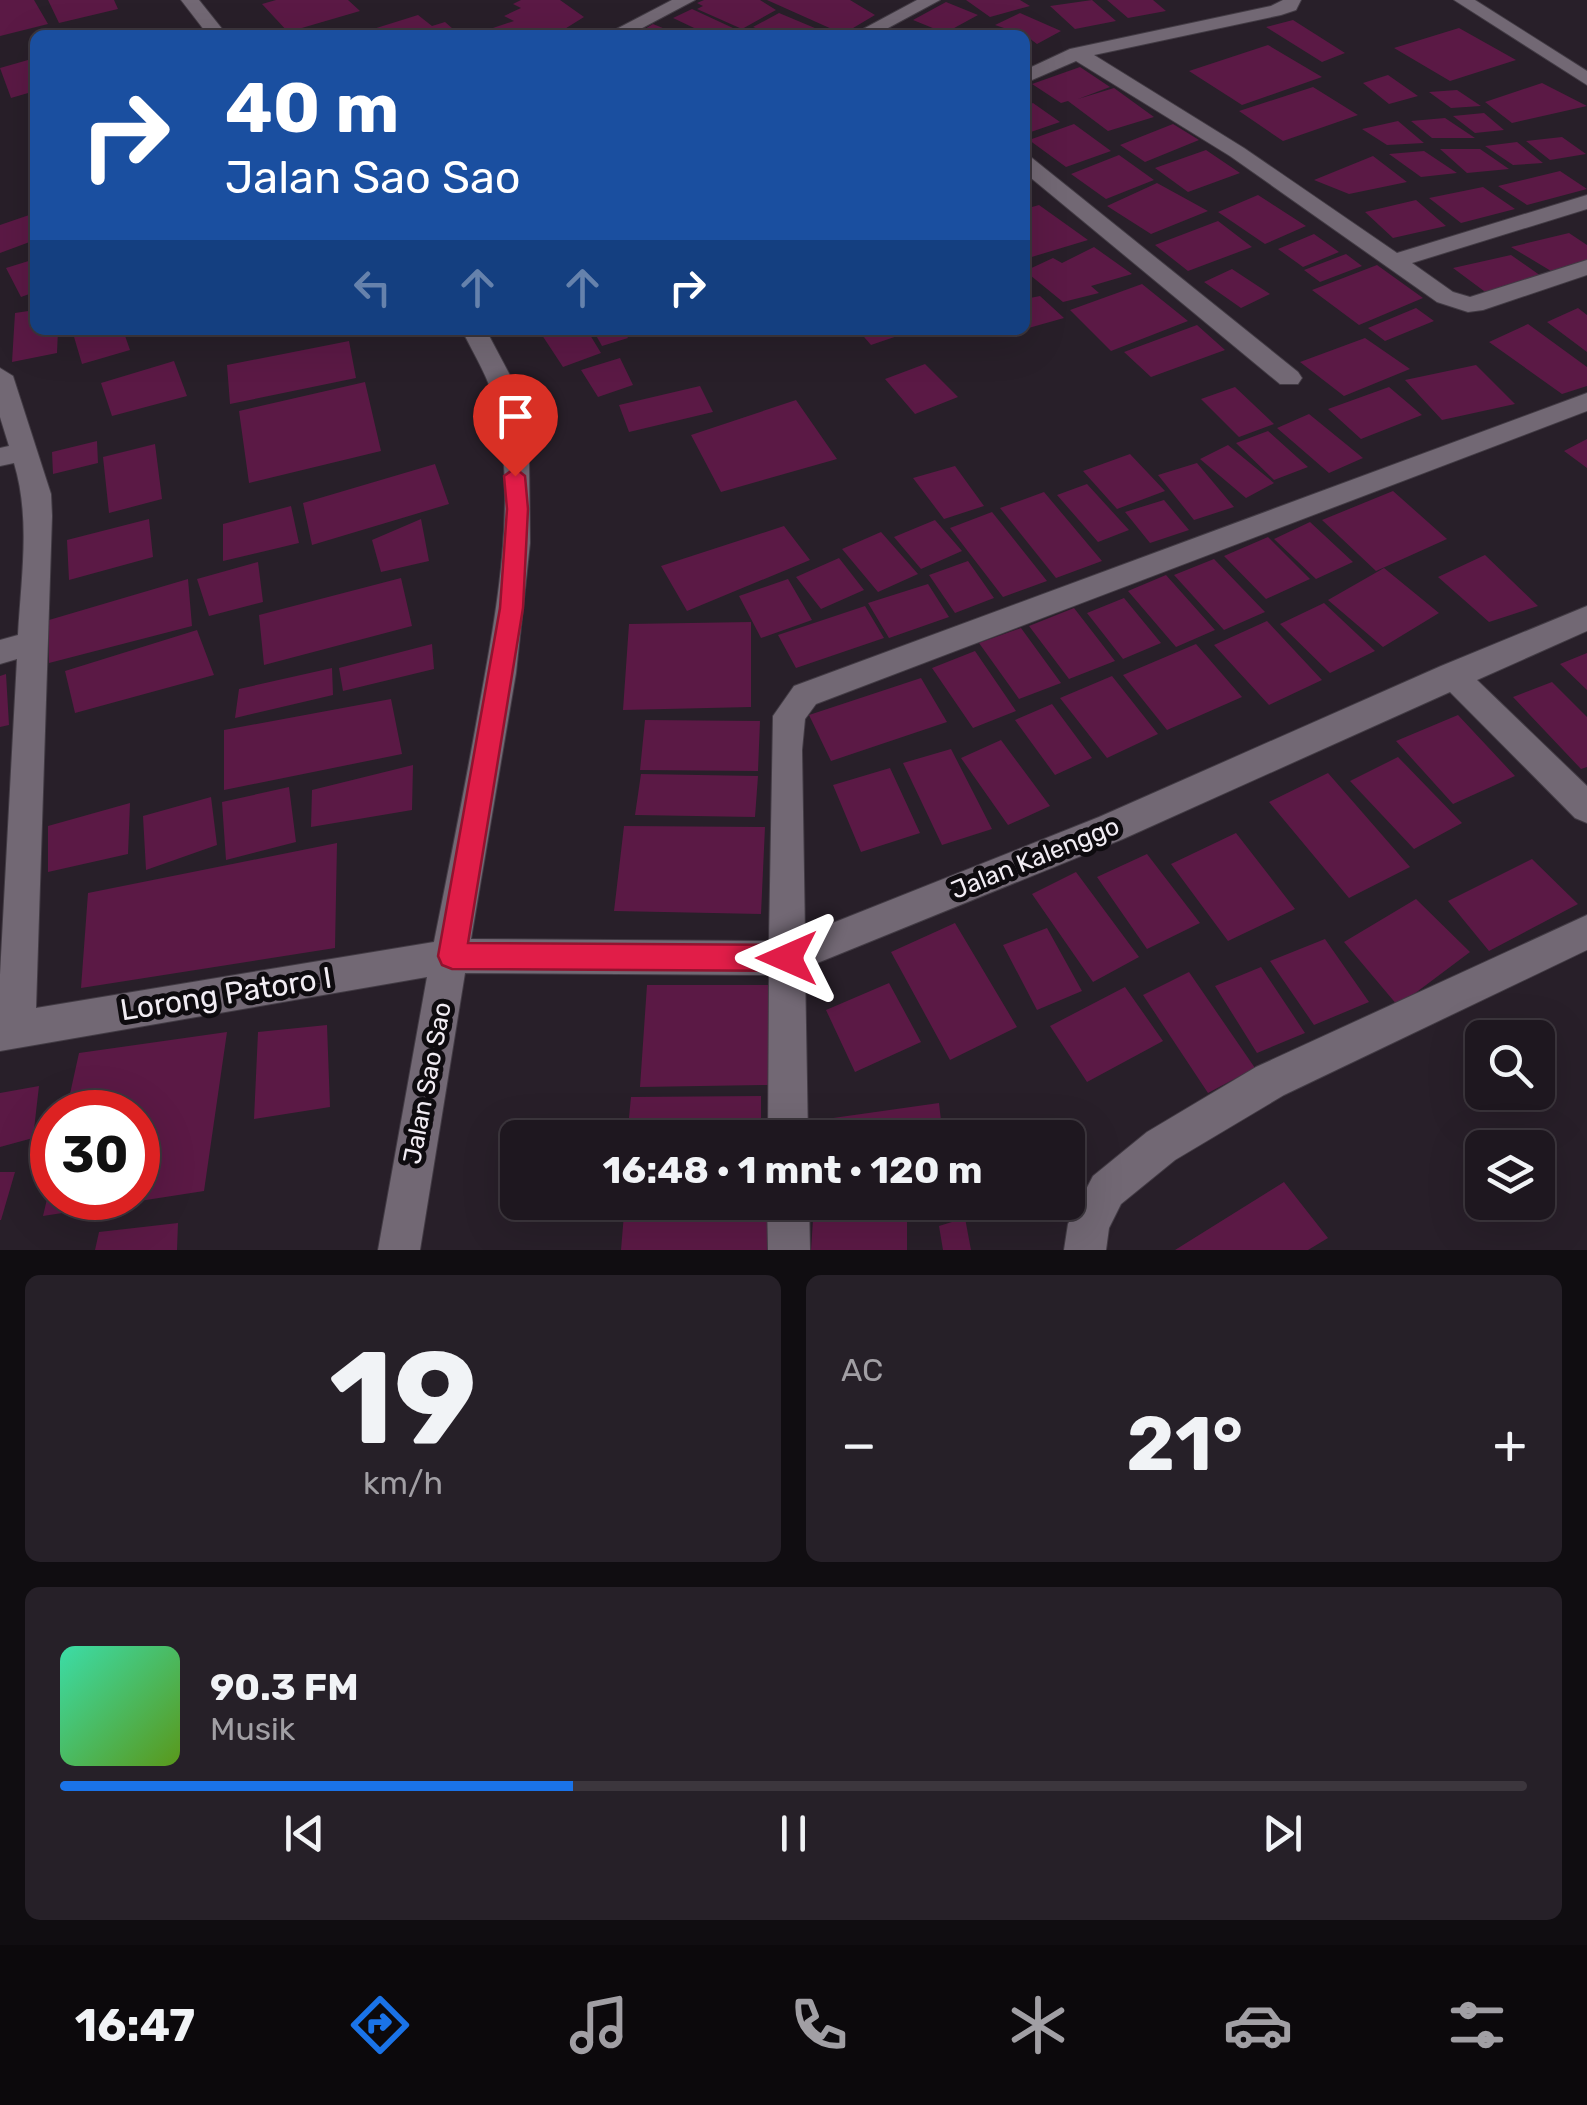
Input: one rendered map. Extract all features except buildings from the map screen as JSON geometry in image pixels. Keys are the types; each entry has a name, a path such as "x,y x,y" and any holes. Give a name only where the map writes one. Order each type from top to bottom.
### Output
{"street":[{"path":"190,0 214,30"},
{"path":"624,30 686,0"},
{"path":"871,30 931,0"},
{"path":"1030,75 1076,52 1276,12 1290,6 1292,0"},
{"path":"1463,0 1587,79"},
{"path":"1556,58 1587,48"},
{"path":"1076,52 1236,152 1428,288 1468,304 1587,267"},
{"path":"1030,166 1289,378"},
{"path":"1392,262 1587,202"},
{"name":"Jalan Sao Sao","path":"399,1250 411,1164 452,956 512,608 517,509 510,410 476,335"},
{"path":"0,376 12,454 37,494 17,648 8,1031"},
{"path":"788,1120 786,750 789,716 805,695 1574,406 1587,432"},
{"name":"Jalan Kalenggo","path":"452,956 787,958 1110,828 1587,618"},
{"path":"1452,675 1587,808"},
{"path":"1085,1250 1089,1224 1107,1190 1161,1146 1270,1082 1587,932"},
{"name":"Lorong Patoro I","path":"8,1031 452,956"},
{"path":"788,1220 788,1250"}],"route":[{"path":"515,476 512,608 452,956 787,958"}]}
